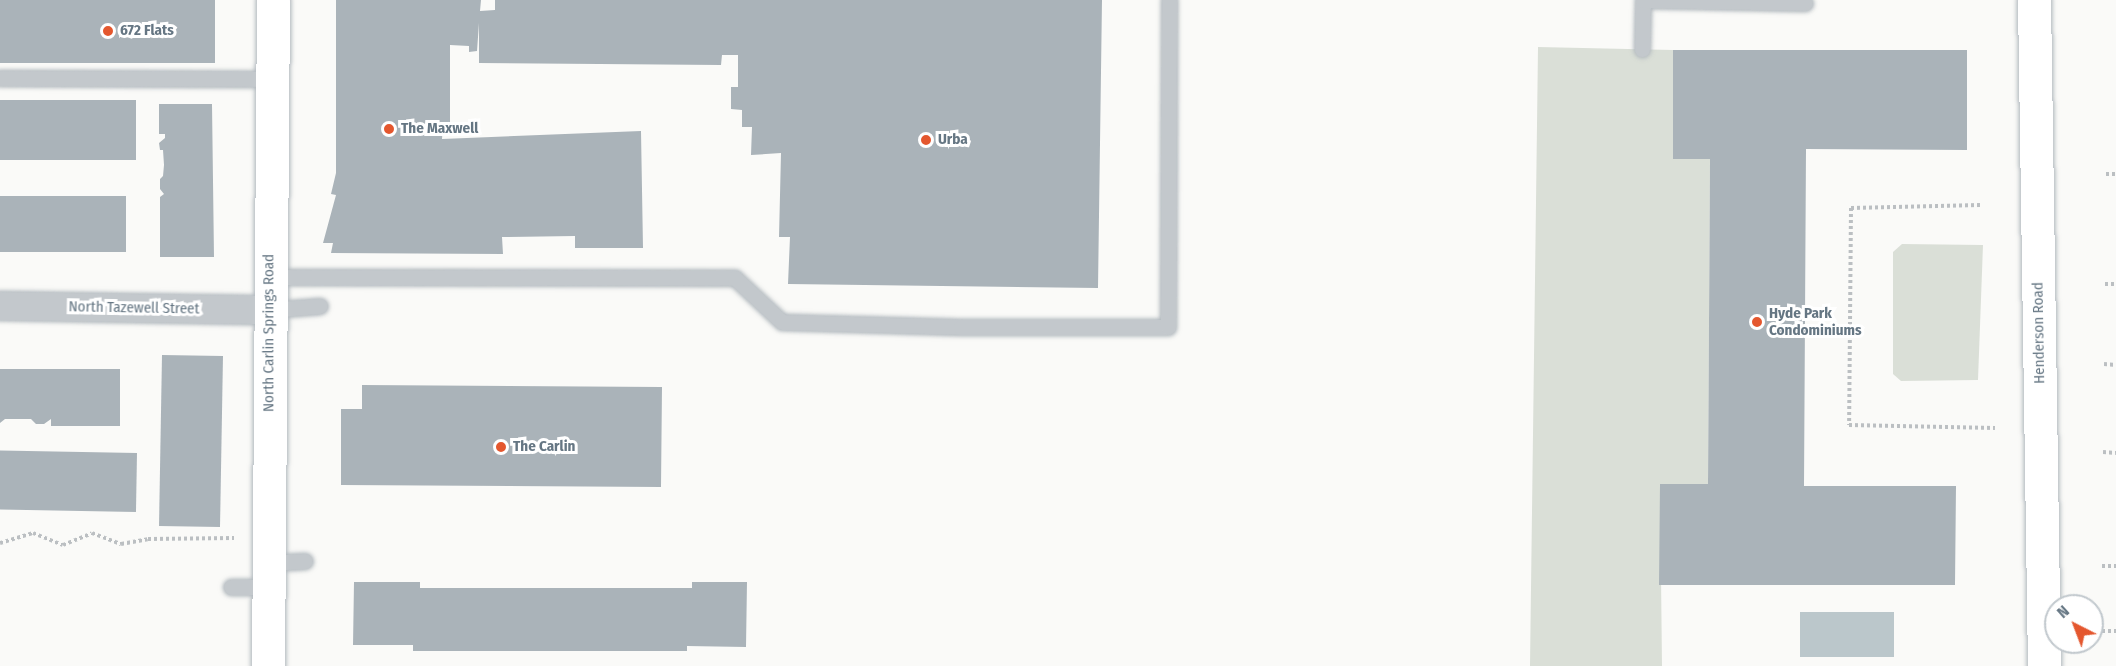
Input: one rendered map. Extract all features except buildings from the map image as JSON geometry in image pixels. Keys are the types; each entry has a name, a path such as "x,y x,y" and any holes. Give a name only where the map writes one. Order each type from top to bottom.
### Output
{"street":[{"name":"North Carlin Springs Road","path":"268,666 268,310 273,0"},
{"name":"Henderson Road","path":"2034,0 2044,666"},
{"name":"North Tazewell Street","path":"0,306 268,310"}],"lane":[{"path":"269,277 735,279 782,322 961,327 1168,327 1169,0"},
{"path":"1642,49 1643,0 1805,3"},
{"path":"0,78 272,79"},
{"path":"268,310 320,306"},
{"path":"231,587 304,561"}],"path":[{"path":"2106,174 2116,174"},
{"path":"1980,206 1851,208 1849,425 1995,428"},
{"path":"2105,284 2116,284"},
{"path":"2104,364 2116,365"},
{"path":"2103,452 2116,453"},
{"path":"0,543 33,533 63,544 93,533 122,544 148,539 234,538"},
{"path":"2102,566 2116,566"}],"shaded area":[{"path":"1538,47 1673,50 1673,159 1710,159 1708,484 1660,484 1662,666 1530,666"},
{"path":"1902,244 1983,245 1978,380 1901,381 1893,374 1893,252"},
{"path":"1800,612 1894,612 1894,657 1800,657"}],"place":[{"name":"672 Flats","path":"108,31"},
{"name":"The Maxwell","path":"389,129"},
{"name":"Urba","path":"926,140"},
{"name":"Hyde Park Condominiums","path":"1757,322"},
{"name":"The Carlin","path":"501,447"}]}
